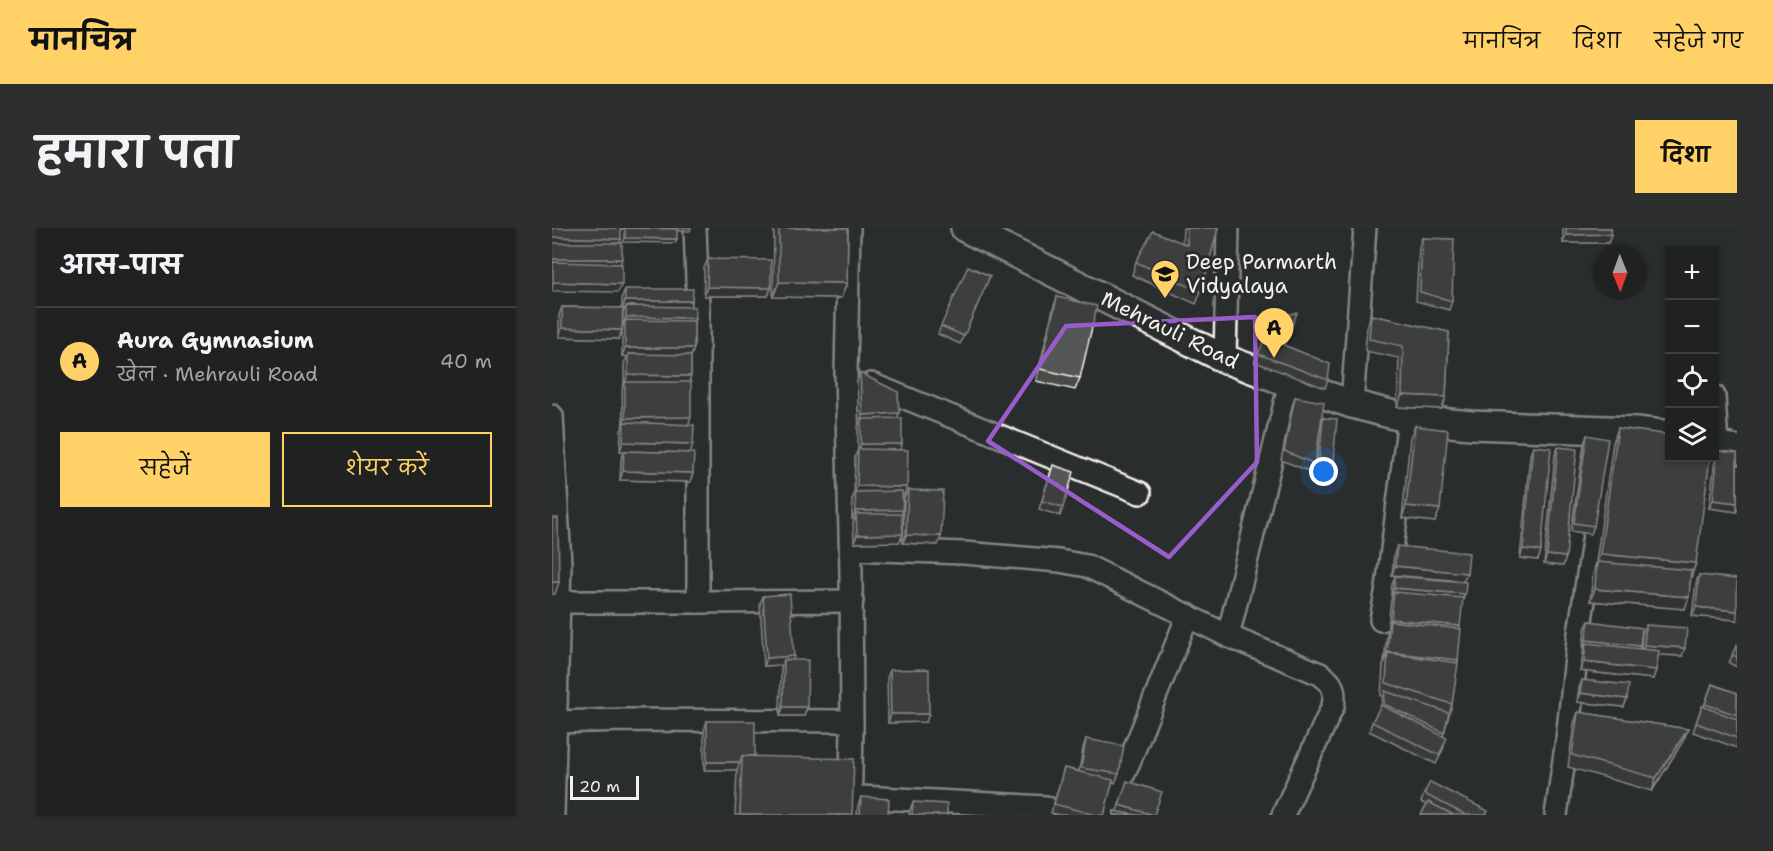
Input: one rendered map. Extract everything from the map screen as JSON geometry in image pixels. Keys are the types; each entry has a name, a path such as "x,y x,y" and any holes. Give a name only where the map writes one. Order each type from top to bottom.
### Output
{"street":[{"path":"695,228 698,306 698,602"},
{"path":"849,228 846,373 852,601 850,806 1046,807"},
{"name":"Mehrauli Road","path":"965,228 1225,359 1352,404 1409,419 1471,425 1610,430 1665,435"},
{"path":"1225,359 1228,228"},
{"path":"1352,404 1365,228"},
{"path":"846,373 1140,493"},
{"path":"1228,636 1290,383"},
{"path":"1716,408 1723,447"},
{"path":"552,416 560,564 555,602 553,815"},
{"path":"1382,620 1409,419"},
{"path":"1556,815 1578,640 1610,430"},
{"path":"851,549 964,553 1059,561 1087,566 1228,636 1320,674 1328,680 1332,687 1335,696 1333,706 1283,815"},
{"path":"555,602 852,601"},
{"path":"1105,815 1130,760 1188,615"},
{"path":"555,722 852,720"}],"highlighted area":[{"path":"1255,317 1257,462 1169,557 988,441 1066,326"}],"building":[{"path":"552,228 621,228 621,239 552,237"},
{"path":"625,228 677,229 677,239 625,238"},
{"path":"779,228 848,228 847,283 779,282"},
{"path":"1187,228 1218,228 1201,292 1136,262 1153,231 1187,245"},
{"path":"1566,228 1611,228 1611,234 1566,235"},
{"path":"1422,238 1454,239 1452,301 1420,292"},
{"path":"552,243 622,243 622,259 552,259"},
{"path":"708,259 771,260 771,288 707,287"},
{"path":"553,262 622,264 622,284 553,282"},
{"path":"968,266 990,276 964,336 941,326"},
{"path":"625,289 693,289 692,301 625,301"},
{"path":"1057,297 1097,306 1080,378 1040,369"},
{"path":"626,306 695,307 695,318 626,317"},
{"path":"562,307 623,308 622,330 562,328"},
{"path":"1297,313 1284,345 1330,364 1328,380 1258,354 1275,316"},
{"path":"1371,315 1449,332 1446,397 1402,395 1403,346 1369,339"},
{"path":"625,320 694,321 694,348 625,348"},
{"path":"628,354 691,355 691,376 628,375"},
{"path":"860,373 898,392 899,413 862,415"},
{"path":"625,382 691,382 691,417 625,418"},
{"path":"1295,397 1324,402 1315,464 1284,451"},
{"path":"902,418 902,444 861,444 861,419"},
{"path":"1323,418 1337,419 1332,473 1318,472"},
{"path":"624,422 694,425 693,444 623,442"},
{"path":"1415,426 1448,430 1440,509 1406,506"},
{"path":"1618,428 1665,434 1665,462 1709,462 1696,563 1600,554"},
{"path":"1587,435 1608,439 1594,526 1574,523"},
{"path":"1533,446 1551,448 1541,551 1523,549"},
{"path":"1558,447 1577,449 1566,557 1547,555"},
{"path":"858,449 908,450 907,487 857,486"},
{"path":"624,451 694,453 693,473 623,471"},
{"path":"1719,451 1737,453 1737,503 1713,500"},
{"path":"1053,465 1074,472 1063,507 1042,501"},
{"path":"908,490 943,491 941,536 906,535"},
{"path":"902,491 903,510 856,511 855,492"},
{"path":"856,514 902,514 903,534 857,535"},
{"path":"552,518 558,518 559,582 552,582"},
{"path":"1397,546 1469,553 1467,573 1395,566"},
{"path":"1597,562 1691,570 1689,597 1595,589"},
{"path":"1699,575 1737,579 1737,611 1696,607"},
{"path":"1395,576 1466,582 1465,594 1394,588"},
{"path":"1394,592 1463,598 1460,626 1391,619"},
{"path":"790,594 794,656 767,658 763,596"},
{"path":"1390,621 1461,629 1458,660 1387,652"},
{"path":"1589,621 1642,628 1640,646 1586,640"},
{"path":"1646,625 1687,628 1685,648 1644,645"},
{"path":"1586,643 1659,651 1656,670 1584,662"},
{"path":"1737,644 1737,657 1732,655"},
{"path":"1388,653 1458,663 1452,704 1386,683"},
{"path":"784,660 808,660 807,707 783,707"},
{"path":"929,669 929,714 891,714 890,670"},
{"path":"1582,680 1629,685 1627,699 1580,693"},
{"path":"1712,684 1737,693 1737,715 1705,704"},
{"path":"1385,691 1449,713 1444,733 1384,704"},
{"path":"1381,705 1447,738 1439,755 1372,722"},
{"path":"1702,706 1737,719 1737,738 1696,723"},
{"path":"1578,712 1688,729 1656,778 1572,755"},
{"path":"707,721 755,721 755,756 742,756 740,762 707,762"},
{"path":"1086,739 1124,746 1119,774 1081,768"},
{"path":"742,756 854,759 852,815 740,815"},
{"path":"1064,768 1113,780 1104,815 1054,804"},
{"path":"1127,781 1162,792 1154,815 1119,805"},
{"path":"1430,782 1488,811 1486,815 1466,815 1424,794"},
{"path":"861,797 889,799 888,815 860,815"},
{"path":"913,802 947,804 947,815 912,815"},
{"path":"1428,802 1454,815 1421,815"},
{"path":"1114,811 1137,815 1114,815"}],"place":[{"name":"Deep Parmarth Vidyalaya","path":"1165,300"},
{"name":"Aura Gymnasium","path":"1274,358"}]}
